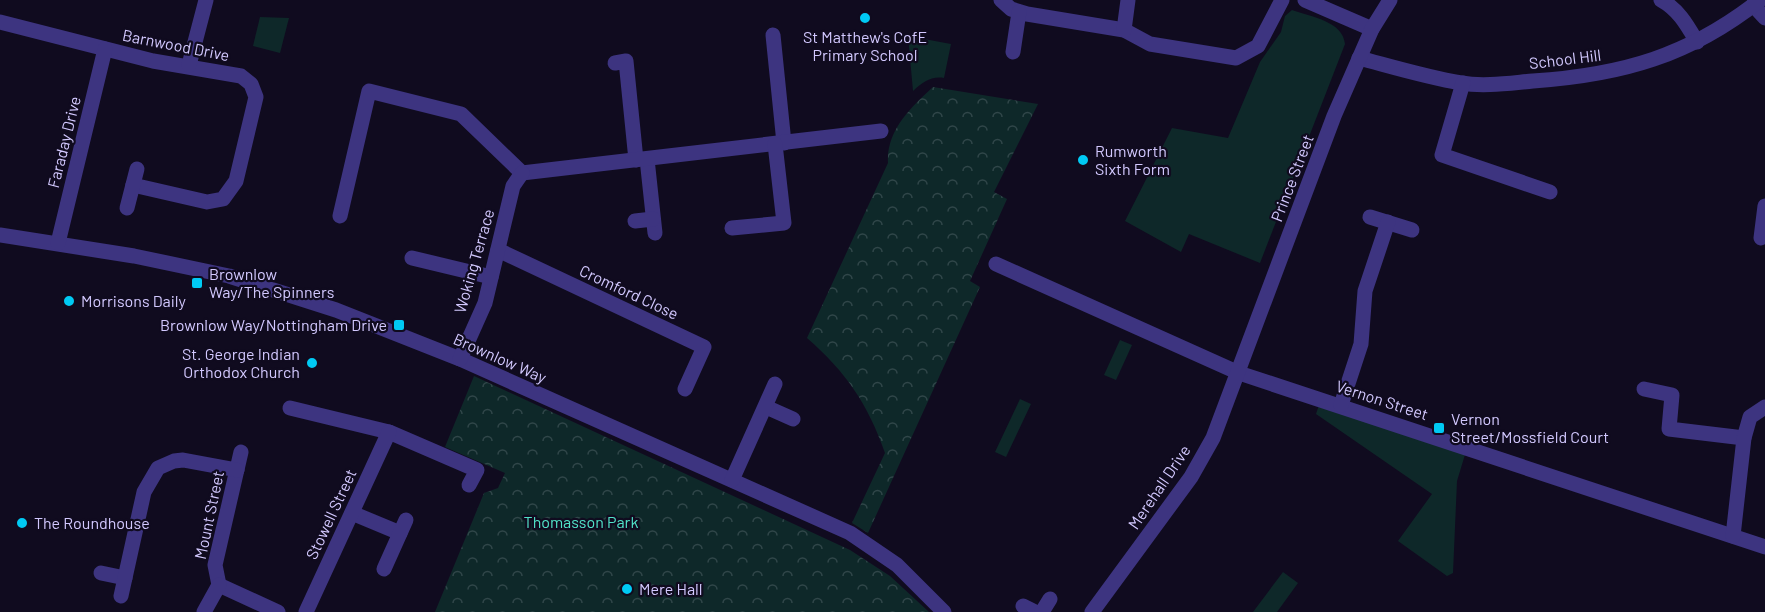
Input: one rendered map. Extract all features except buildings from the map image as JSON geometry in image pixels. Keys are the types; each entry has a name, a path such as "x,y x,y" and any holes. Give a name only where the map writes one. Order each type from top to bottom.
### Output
{"street":[{"path":"189,65 206,0"},
{"path":"1001,0 1019,12 1124,30 1150,44 1236,58 1258,45 1282,0"},
{"path":"1124,30 1128,0"},
{"path":"1305,0 1372,29"},
{"name":"Prince Street","path":"1239,373 1326,137 1372,29 1390,0"},
{"path":"1661,0 1678,12 1697,42"},
{"path":"1757,3 1765,18"},
{"name":"School Hill","path":"1359,58 1463,83 1583,78 1657,60 1697,42 1757,3"},
{"path":"1013,52 1019,12"},
{"name":"Barnwood Drive","path":"0,22 98,48 241,76 255,90 256,97 233,188 223,199 212,203 133,184"},
{"path":"732,228 784,223 773,35"},
{"name":"Faraday Drive","path":"58,243 98,48"},
{"path":"615,63 626,62 654,226 634,221"},
{"path":"1463,83 1442,155 1550,192"},
{"path":"340,216 369,91 461,114 522,173 881,131"},
{"path":"127,208 137,169"},
{"name":"Woking Terrace","path":"460,360 485,303 513,186 522,173"},
{"path":"1761,238 1765,206"},
{"path":"1370,217 1412,230"},
{"path":"1341,405 1361,344 1365,291 1388,222"},
{"name":"Brownlow Way","path":"0,235 58,243 238,278 336,310 460,360 850,533 897,565 945,612"},
{"name":"Cromford Close","path":"498,250 704,347 685,389"},
{"path":"412,258 491,277"},
{"name":"Vernon Street","path":"996,264 1239,373 1765,547"},
{"name":"Merehall Drive","path":"1092,612 1191,477 1213,438 1239,373"},
{"path":"732,480 775,384"},
{"path":"1644,388 1672,395 1669,429 1744,438"},
{"path":"766,407 793,419"},
{"path":"1732,536 1744,438 1750,417 1765,407"},
{"path":"290,408 389,432 477,470 469,485"},
{"name":"Stowell Street","path":"306,612 389,432"},
{"name":"Mount Street","path":"219,585 215,565 241,452"},
{"path":"121,596 144,492 158,468 165,463 183,460 237,470"},
{"path":"352,513 403,526 384,569"},
{"path":"101,573 125,578"},
{"path":"204,612 219,585 278,612"}],"green space":[{"path":"1292,10 1332,25 1339,30 1345,44 1260,263 1189,234 1181,252 1125,221 1172,128 1228,138 1260,62 1281,32 1285,16"},
{"path":"260,17 289,18 280,53 253,46"},
{"path":"908,36 951,44 944,78 927,80 913,91"},
{"path":"933,87 1038,104 994,192 1007,199 970,281 980,287 868,533 852,523 885,453 871,419 854,390 833,363 807,338 888,163 888,151 896,130 909,111"},
{"path":"1120,340 1132,345 1116,380 1104,375"},
{"name":"Thomasson Park","path":"474,376 850,550 890,576 929,612 435,612 484,493 498,488 505,473 445,447"},
{"path":"1020,399 1031,404 1006,457 995,452"},
{"path":"1321,399 1467,448 1457,481 1453,573 1447,576 1398,541 1432,494 1316,414"},
{"path":"1283,572 1298,583 1277,612 1253,612"}],"place":[{"name":"St Matthew's CofE Primary School","path":"865,18"},
{"name":"Rumworth Sixth Form","path":"1083,160"},
{"name":"Brownlow Way/The Spinners","path":"197,283"},
{"name":"Morrisons Daily","path":"69,301"},
{"name":"Brownlow Way/Nottingham Drive","path":"399,325"},
{"name":"St. George Indian Orthodox Church","path":"312,363"},
{"name":"Vernon Street/Mossfield Court","path":"1439,428"},
{"name":"The Roundhouse","path":"22,523"},
{"name":"Mere Hall","path":"627,589"}]}
